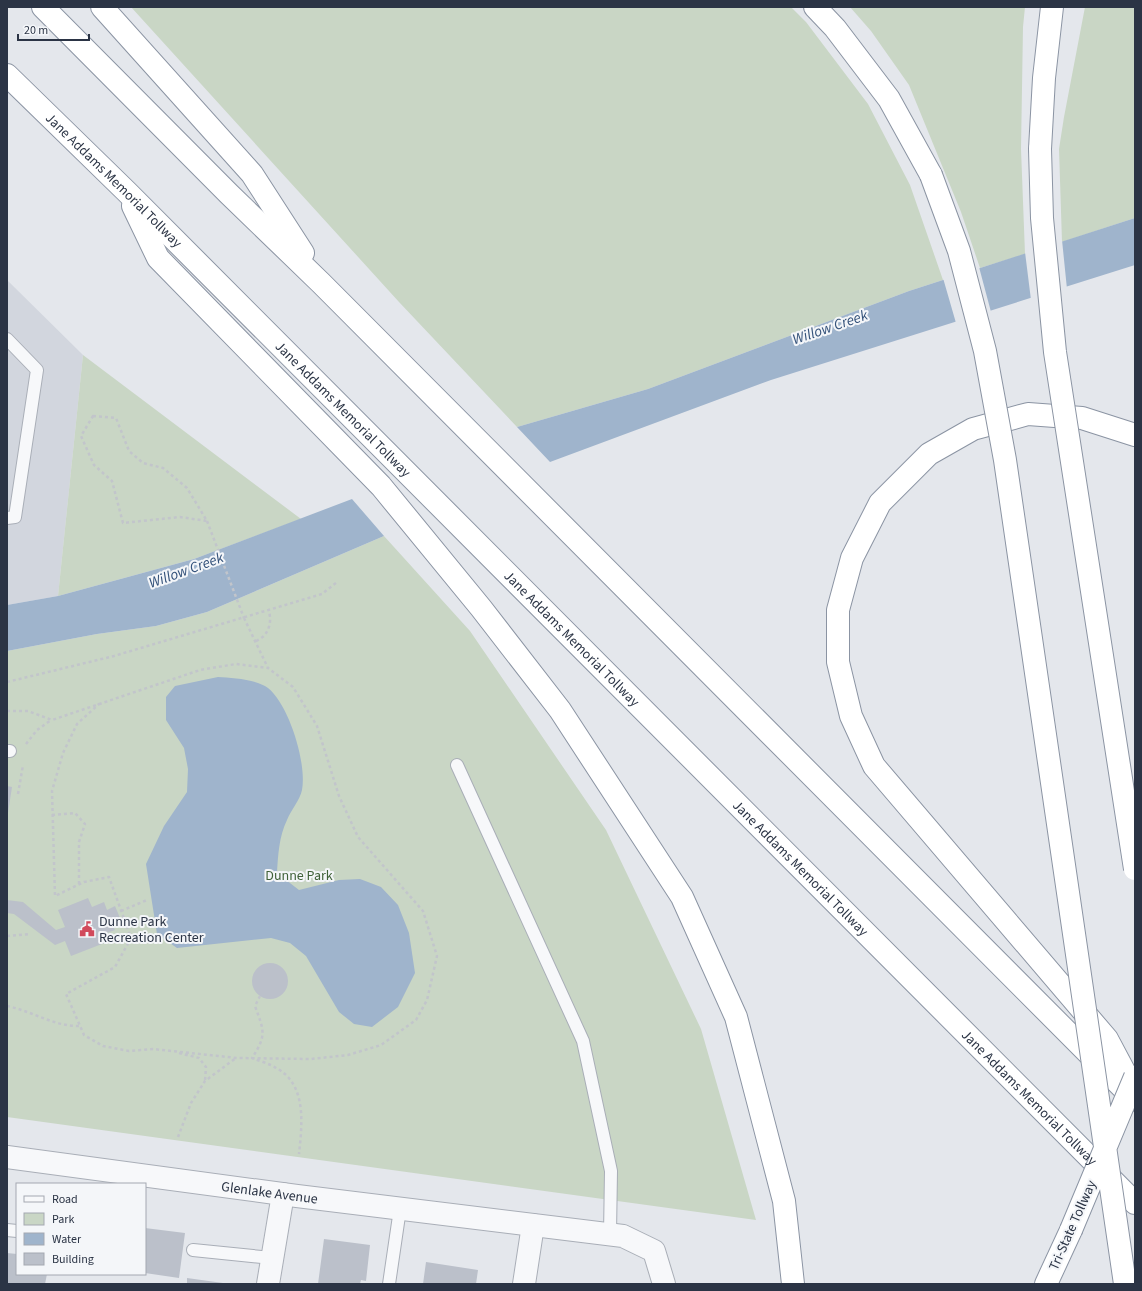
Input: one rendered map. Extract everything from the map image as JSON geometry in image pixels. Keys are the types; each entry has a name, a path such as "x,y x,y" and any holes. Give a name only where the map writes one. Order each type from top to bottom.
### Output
{"highway":[{"path":"43,7 229,194 322,283 1135,1100"},
{"path":"102,7 252,174 322,283"},
{"path":"815,7 835,28 889,99 931,175 961,258 985,351 1006,460 1126,1284"},
{"path":"1052,7 1044,78 1040,149 1042,218 1055,352 1135,869"},
{"name":"Jane Addams Memorial Tollway","path":"7,75 127,192 1135,1203"},
{"path":"127,192 158,258 381,486 481,608 560,710 682,897 736,1017 784,1201 793,1284"},
{"path":"1135,435 1082,418 1028,414 973,428 929,454 880,503 852,558 838,610 838,662 851,716 874,766 1107,1040 1135,1091"},
{"name":"Tri-State Tollway","path":"1046,1284 1071,1230 1135,1077"}],"street":[{"name":"Glenlake Avenue","path":"7,1157 283,1194 623,1236 654,1251 664,1284"},
{"path":"268,1284 283,1194"},
{"path":"524,1284 533,1225"}],"lane":[{"path":"7,339 38,370 15,517 7,518"},
{"path":"457,765 583,1041 611,1171 610,1234"},
{"path":"389,1284 400,1209"},
{"path":"192,1250 272,1258"}],"path":[{"path":"99,704 77,724 63,753 52,791 55,896 84,882 109,878 131,938 115,966 66,994 84,1036 103,1046 129,1051 154,1049 237,1058 318,1058 348,1055 381,1045 416,1020 427,1000 437,956 423,911 358,837 339,796 317,726 293,687 268,668 244,618 207,521 187,488 163,468 143,463 128,451 116,418 93,416 81,436 94,465 112,481 123,523 180,517 207,521"},
{"path":"7,682 114,656 322,594 337,582"},
{"path":"256,641 263,638 267,634 272,617 268,609"},
{"path":"7,711 28,710 52,720 200,670 236,664 268,668"},
{"path":"52,814 75,813 85,824 79,842 79,885"},
{"path":"121,911 147,900"},
{"path":"7,936 30,934"},
{"path":"252,1058 262,1042 262,1025 255,1006 260,996"},
{"path":"7,1006 19,1008 66,1027 80,1026"},
{"path":"171,1051 199,1058 206,1068 205,1081"},
{"path":"178,1137 191,1103 205,1081 237,1058"},
{"path":"252,1058 278,1069 295,1085 303,1118 299,1154"}],"shaded area":[{"path":"7,280 83,355 58,596 7,605"}],"green space":[{"path":"131,7 791,7 806,22 868,104 910,185 943,280 909,291 648,389 517,427 399,302"},
{"path":"850,7 1025,7 1023,27 1021,149 1025,254 980,268 961,212 909,85 871,31"},
{"path":"1085,7 1135,7 1135,218 1062,242 1059,149"},
{"path":"83,355 301,519 194,559 58,596"},
{"name":"Dunne Park","path":"384,536 470,631 606,830 701,1029 756,1220 7,1117 7,651 97,634 156,626 207,612"}],"water":[{"name":"Willow Creek","path":"1135,218 1135,265 771,380 550,462 517,427 648,389 909,291"},
{"name":"Willow Creek","path":"352,499 384,536 207,612 156,626 97,634 7,651 7,605 58,596 194,559"},
{"path":"218,677 251,681 268,688 276,696 283,707 295,735 302,765 302,790 284,826 279,846 277,873 299,890 339,880 360,879 381,887 398,905 409,933 415,973 398,1007 372,1027 354,1024 339,1012 306,956 290,943 271,938 177,948 157,934 146,864 164,826 187,792 188,769 184,748 166,720 166,697 175,686"}],"pier":[{"path":"1062,240 1067,289 1031,300 1025,252"},
{"path":"979,267 991,312 956,323 943,278"}],"building":[{"path":"7,786 12,787 8,813 7,813"},
{"name":"Dunne Park Recreation Center","path":"88,898 92,907 104,902 107,910 115,906 120,918 111,922 115,930 104,934 107,942 71,956 65,941 55,945 14,914 7,913 7,900 23,902 56,930 65,927 58,910"},
{"path":"270,963 283,968 288,981 283,994 270,999 257,994 252,981 257,968"},
{"path":"146,1228 185,1233 179,1278 146,1273"},
{"path":"324,1239 370,1245 366,1281 361,1280 360,1284 318,1284"},
{"path":"7,1253 16,1254 16,1275 47,1275 45,1284 7,1284"},
{"path":"426,1262 478,1270 476,1284 423,1284"},
{"path":"187,1278 223,1283 223,1284 187,1284"}],"place":[{"name":"Dunne Park Recreation Center","path":"87,929"}]}
